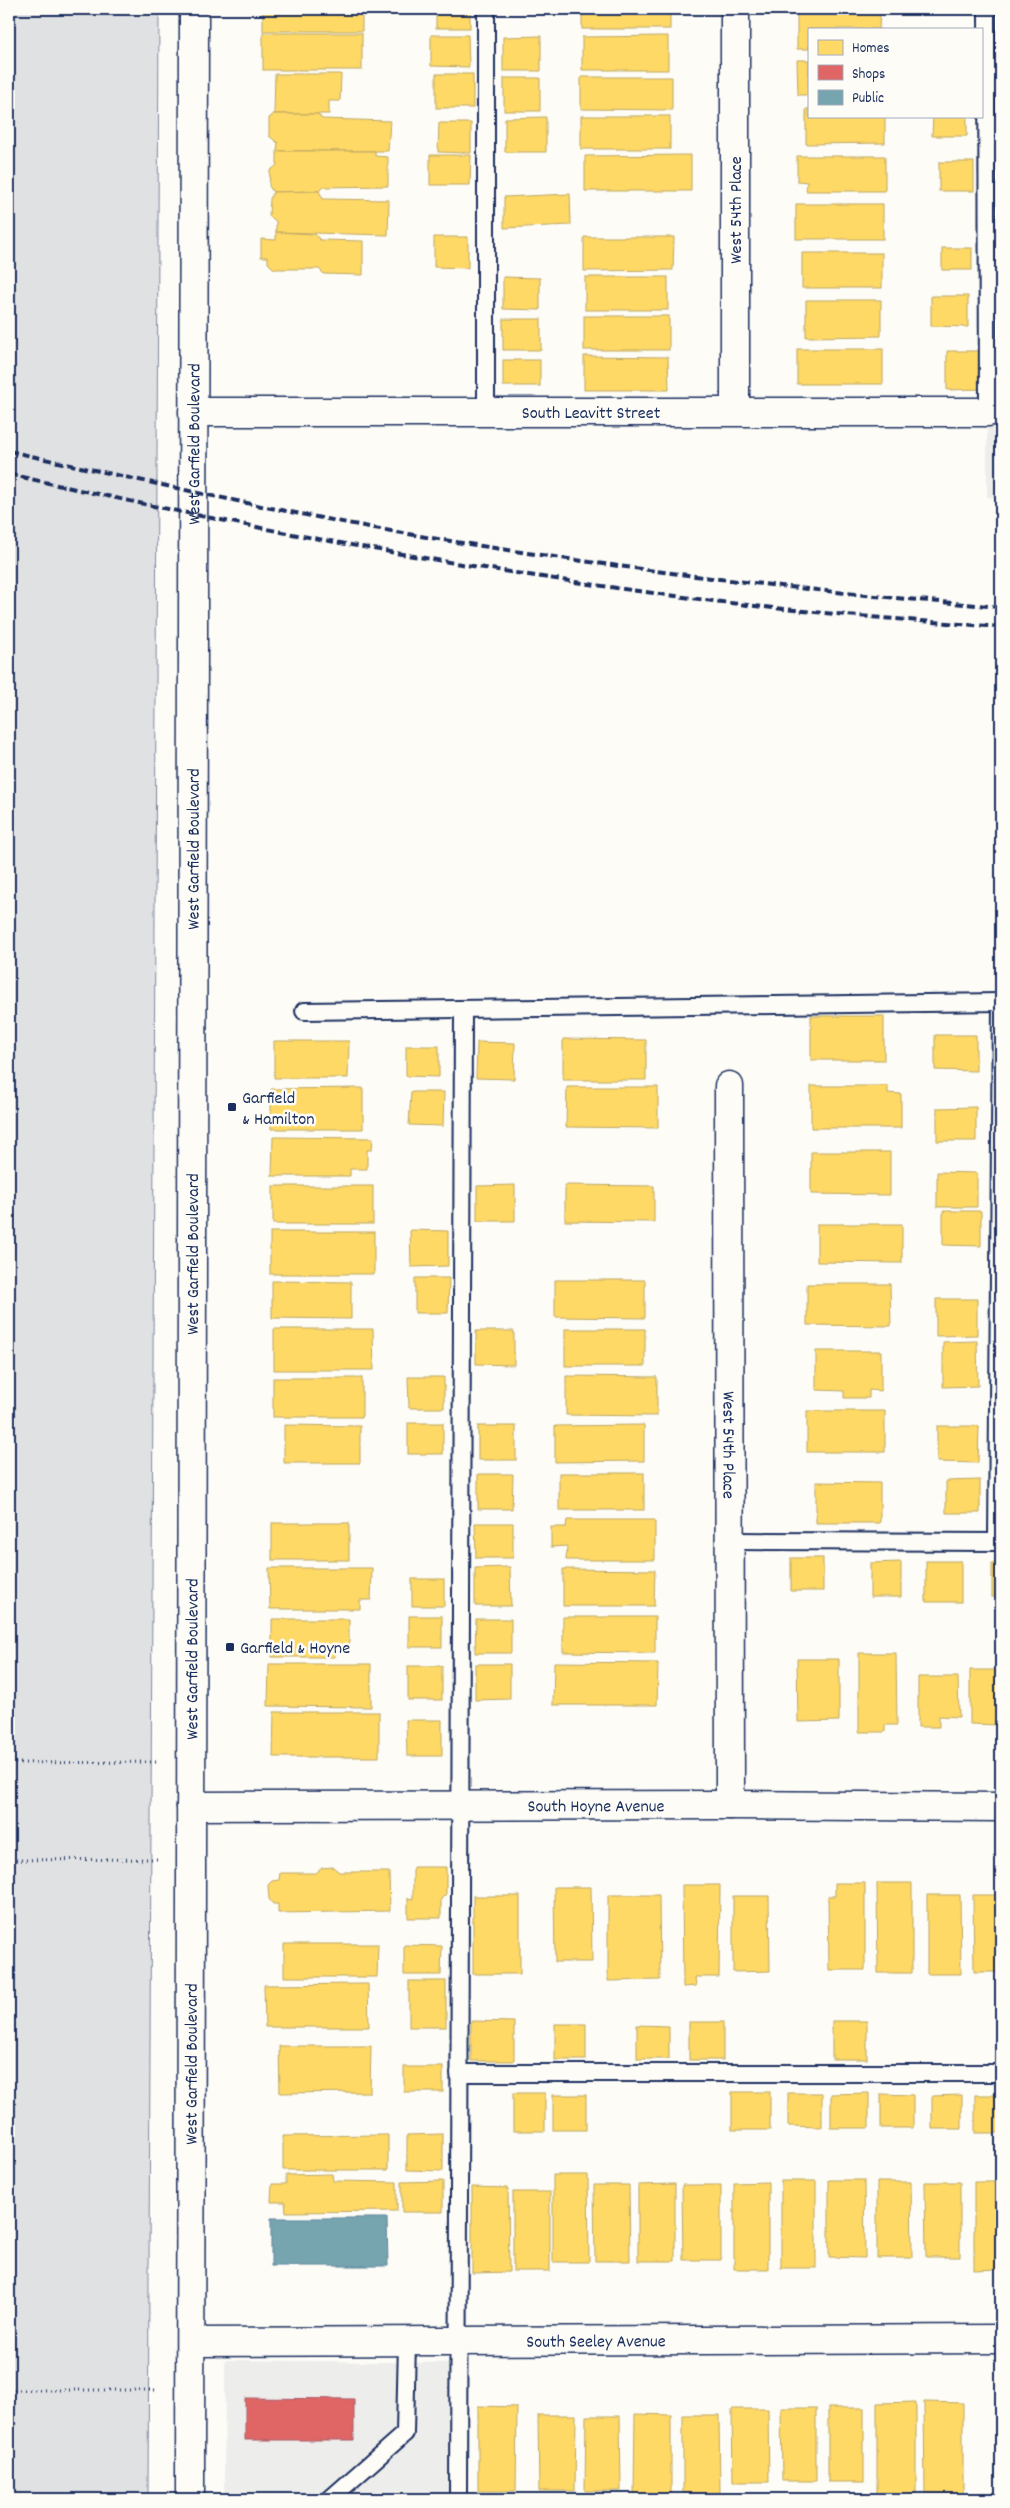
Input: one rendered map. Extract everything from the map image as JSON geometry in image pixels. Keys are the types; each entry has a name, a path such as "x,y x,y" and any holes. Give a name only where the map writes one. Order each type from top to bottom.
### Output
{"street":[{"name":"West Garfield Boulevard","path":"190,2499 194,9"},
{"name":"West 54th Place","path":"735,9 736,411"},
{"name":"South Leavitt Street","path":"194,412 988,412"},
{"name":"West 54th Place","path":"729,1086 730,1805"},
{"name":"South Hoyne Avenue","path":"191,1806 730,1805 1001,1807"},
{"name":"South Seeley Avenue","path":"191,2342 1001,2339"}],"lane":[{"path":"486,9 486,411"},
{"path":"987,9 988,412"},
{"path":"304,1011 1001,1002 999,1542 730,1542"},
{"path":"458,2499 463,1009"},
{"path":"459,2073 1001,2073"},
{"path":"330,2499 405,2433 407,2341"}],"path":[{"path":"10,1763 158,1762"},
{"path":"11,1860 163,1859"},
{"path":"9,2390 158,2390"}],"shaded area":[{"path":"9,9 159,9 148,2499 9,2499"},
{"path":"987,9 1001,9 1001,498 987,497"},
{"path":"225,2360 458,2363 458,2499 224,2499"}],"building: Homes":[{"path":"263,9 362,9 362,31 263,31"},
{"path":"436,9 470,9 470,28 436,28"},
{"path":"582,9 670,9 670,29 582,29"},
{"path":"999,9 1001,9 1001,496 999,496"},
{"path":"797,12 880,12 879,28 808,28 808,49 797,49"},
{"path":"263,33 362,33 362,70 263,70"},
{"path":"431,35 468,35 469,67 431,66"},
{"path":"541,36 541,71 503,71 503,37"},
{"path":"668,36 668,70 582,70 582,37"},
{"path":"797,60 808,60 808,95 798,95"},
{"path":"275,74 341,74 340,101 329,101 329,114 274,114"},
{"path":"436,74 473,74 473,108 436,108"},
{"path":"581,77 672,77 672,110 581,109"},
{"path":"504,78 540,78 540,111 504,111"},
{"path":"806,109 808,109 808,118 885,118 885,143 806,144"},
{"path":"274,114 318,114 322,119 390,121 388,151 277,151 278,143 269,136 269,118"},
{"path":"581,116 670,116 670,149 581,149"},
{"path":"546,117 546,152 505,152 505,118"},
{"path":"933,118 967,118 967,136 932,136"},
{"path":"439,123 471,123 471,153 438,152"},
{"path":"277,151 375,151 375,156 388,157 388,186 323,187 319,191 273,192 269,186 270,171 277,165"},
{"path":"430,155 471,155 470,185 430,185"},
{"path":"691,155 691,191 585,191 585,156"},
{"path":"797,156 885,156 885,191 806,191 807,182 797,181"},
{"path":"939,162 974,162 974,191 939,191"},
{"path":"319,191 323,199 389,200 388,235 276,232 276,221 269,216 270,199 273,192"},
{"path":"570,194 571,225 504,228 504,197"},
{"path":"796,204 883,204 883,239 796,239"},
{"path":"276,232 315,234 320,240 363,241 363,275 324,274 319,269 274,269 268,263 268,257 261,257 261,239 276,240"},
{"path":"434,237 468,237 468,268 434,267"},
{"path":"584,237 674,237 673,270 584,271"},
{"path":"942,248 972,248 972,270 942,270"},
{"path":"802,253 882,253 882,288 802,288"},
{"path":"503,277 540,278 540,310 503,309"},
{"path":"585,277 668,277 668,310 585,310"},
{"path":"931,296 968,296 968,327 931,326"},
{"path":"806,300 881,300 881,336 806,337"},
{"path":"584,316 669,316 669,350 584,350"},
{"path":"503,319 541,319 541,350 503,350"},
{"path":"797,349 883,349 883,384 797,384"},
{"path":"947,351 982,351 982,389 947,390"},
{"path":"584,356 668,357 669,390 584,390"},
{"path":"503,360 540,360 540,386 503,386"},
{"path":"811,1016 884,1016 884,1060 811,1060"},
{"path":"935,1035 976,1035 976,1071 935,1070"},
{"path":"563,1039 646,1040 646,1080 563,1080"},
{"path":"274,1041 349,1041 348,1078 274,1078"},
{"path":"477,1042 515,1043 514,1079 476,1078"},
{"path":"406,1046 439,1046 439,1077 406,1076"},
{"path":"811,1086 888,1086 888,1093 901,1094 901,1128 811,1128"},
{"path":"567,1087 658,1087 658,1128 566,1127"},
{"path":"363,1088 363,1129 271,1129 271,1089"},
{"path":"411,1092 444,1092 443,1126 409,1125"},
{"path":"976,1107 976,1141 937,1141 937,1108"},
{"path":"273,1137 373,1138 372,1150 367,1150 367,1169 350,1169 350,1176 272,1176"},
{"path":"811,1152 890,1152 890,1195 811,1194"},
{"path":"937,1172 977,1173 977,1207 937,1207"},
{"path":"515,1185 515,1221 477,1221 477,1186"},
{"path":"565,1185 654,1186 654,1222 565,1221"},
{"path":"273,1186 373,1186 373,1224 273,1224"},
{"path":"943,1211 981,1211 981,1246 943,1245"},
{"path":"817,1224 902,1224 902,1263 817,1262"},
{"path":"410,1230 448,1231 448,1266 411,1267"},
{"path":"270,1232 374,1232 374,1274 270,1274"},
{"path":"415,1278 449,1278 448,1313 415,1313"},
{"path":"555,1280 645,1280 645,1318 555,1317"},
{"path":"272,1281 351,1282 351,1319 272,1318"},
{"path":"807,1284 890,1284 891,1326 807,1325"},
{"path":"936,1299 977,1299 977,1335 936,1336"},
{"path":"274,1329 373,1329 374,1370 274,1370"},
{"path":"565,1329 645,1329 645,1366 565,1366"},
{"path":"476,1331 514,1331 514,1365 476,1364"},
{"path":"977,1341 978,1386 943,1387 943,1342"},
{"path":"816,1351 881,1351 881,1391 869,1390 869,1398 844,1398 844,1391 816,1390"},
{"path":"566,1376 657,1377 657,1416 566,1415"},
{"path":"408,1377 444,1377 444,1408 409,1408"},
{"path":"273,1378 362,1378 362,1417 273,1417"},
{"path":"807,1411 885,1411 885,1452 807,1452"},
{"path":"408,1423 443,1423 443,1454 408,1454"},
{"path":"284,1425 360,1426 360,1463 284,1463"},
{"path":"644,1425 644,1461 555,1462 555,1426"},
{"path":"478,1426 516,1426 516,1460 478,1460"},
{"path":"937,1426 979,1426 978,1463 937,1462"},
{"path":"559,1473 644,1473 644,1510 559,1510"},
{"path":"478,1474 513,1474 512,1509 478,1509"},
{"path":"980,1480 980,1513 946,1513 946,1481"},
{"path":"816,1482 880,1483 880,1523 816,1523"},
{"path":"567,1520 655,1520 655,1560 566,1560 567,1546 551,1547 551,1527 566,1527"},
{"path":"272,1523 349,1523 349,1560 272,1560"},
{"path":"475,1523 513,1523 513,1558 476,1558"},
{"path":"791,1558 823,1558 823,1591 791,1591"},
{"path":"926,1561 961,1561 961,1602 926,1602"},
{"path":"901,1562 901,1597 870,1597 870,1563"},
{"path":"992,1563 1001,1563 1001,1597 992,1597"},
{"path":"510,1567 511,1606 475,1606 475,1568"},
{"path":"269,1568 372,1568 371,1600 360,1600 360,1609 270,1609"},
{"path":"563,1569 655,1570 654,1606 563,1606"},
{"path":"412,1579 444,1579 444,1606 412,1606"},
{"path":"409,1616 442,1616 442,1647 409,1647"},
{"path":"563,1617 655,1617 655,1653 563,1652"},
{"path":"272,1619 349,1619 349,1646 335,1645 335,1657 272,1657"},
{"path":"476,1619 511,1619 511,1653 475,1653"},
{"path":"859,1653 896,1653 897,1725 885,1725 885,1732 859,1732"},
{"path":"797,1659 839,1659 839,1721 798,1722"},
{"path":"554,1662 658,1663 657,1705 553,1705"},
{"path":"269,1664 371,1664 371,1707 268,1706"},
{"path":"475,1664 510,1664 510,1699 475,1700"},
{"path":"408,1666 442,1666 442,1700 408,1700"},
{"path":"970,1670 1001,1670 1001,1725 970,1724"},
{"path":"918,1677 958,1677 959,1717 939,1716 939,1727 918,1727"},
{"path":"274,1712 379,1712 379,1757 273,1757"},
{"path":"406,1720 442,1720 442,1756 407,1756"},
{"path":"333,1867 339,1872 389,1872 390,1911 278,1913 278,1904 273,1904 269,1899 268,1885 272,1881 279,1880 280,1873 316,1873 322,1868"},
{"path":"413,1867 446,1867 446,1894 441,1899 441,1918 408,1918 408,1898 413,1899"},
{"path":"835,1883 865,1883 865,1970 829,1970 828,1896 835,1896"},
{"path":"877,1883 912,1883 912,1973 878,1973"},
{"path":"682,1885 720,1885 719,1977 695,1977 696,1986 683,1987"},
{"path":"554,1887 591,1887 592,1962 555,1962"},
{"path":"608,1895 659,1895 660,1980 608,1981"},
{"path":"927,1895 960,1895 961,1974 927,1974"},
{"path":"973,1895 1001,1895 1001,1972 974,1972"},
{"path":"473,1896 520,1896 520,1974 473,1974"},
{"path":"733,1896 769,1896 770,1971 733,1972"},
{"path":"284,1944 378,1944 377,1977 284,1977"},
{"path":"404,1945 442,1946 441,1975 404,1975"},
{"path":"409,1981 446,1981 446,2027 409,2027"},
{"path":"368,1984 369,2027 265,2027 264,1985"},
{"path":"471,2021 514,2022 514,2061 471,2061"},
{"path":"832,2021 867,2021 867,2059 832,2059"},
{"path":"689,2022 723,2022 723,2060 689,2060"},
{"path":"555,2024 586,2024 586,2060 555,2060"},
{"path":"637,2025 669,2026 669,2059 637,2059"},
{"path":"279,2046 371,2046 370,2092 280,2093"},
{"path":"404,2067 443,2067 443,2092 404,2092"},
{"path":"732,2092 770,2092 770,2130 732,2130"},
{"path":"513,2093 545,2093 545,2131 513,2131"},
{"path":"788,2093 822,2093 822,2127 788,2126"},
{"path":"869,2093 869,2128 831,2128 831,2094"},
{"path":"881,2094 913,2095 913,2128 881,2128"},
{"path":"553,2095 586,2095 586,2130 553,2130"},
{"path":"962,2095 962,2129 932,2129 932,2096"},
{"path":"975,2095 1001,2095 1001,2133 975,2133"},
{"path":"443,2134 443,2171 407,2170 407,2135"},
{"path":"388,2135 388,2170 283,2170 283,2136"},
{"path":"332,2174 333,2181 397,2182 397,2211 286,2212 285,2202 271,2202 272,2184 286,2184 286,2175"},
{"path":"553,2175 588,2175 589,2262 553,2262"},
{"path":"829,2180 864,2180 865,2258 829,2257"},
{"path":"443,2181 443,2212 402,2212 402,2182"},
{"path":"781,2181 816,2181 816,2268 781,2268"},
{"path":"768,2182 768,2269 734,2269 734,2183"},
{"path":"877,2182 911,2182 912,2258 877,2258"},
{"path":"925,2182 960,2182 960,2257 926,2257"},
{"path":"974,2182 1001,2182 1001,2269 974,2270"},
{"path":"675,2184 675,2261 638,2261 638,2185"},
{"path":"594,2185 629,2185 630,2261 595,2261"},
{"path":"682,2185 721,2185 721,2260 683,2260"},
{"path":"472,2187 508,2188 509,2272 472,2273"},
{"path":"513,2192 550,2192 550,2271 513,2271"},
{"path":"916,2402 916,2494 877,2495 877,2403"},
{"path":"924,2402 963,2403 963,2494 925,2494"},
{"path":"478,2406 517,2407 516,2491 478,2491"},
{"path":"781,2408 816,2408 816,2481 782,2481"},
{"path":"828,2408 864,2408 864,2482 828,2482"},
{"path":"732,2409 768,2409 769,2482 733,2482"},
{"path":"635,2414 671,2415 671,2494 634,2494"},
{"path":"538,2415 576,2415 575,2491 539,2491"},
{"path":"683,2415 719,2415 720,2493 683,2493"},
{"path":"586,2416 620,2416 621,2491 585,2491"}],"building: Shops":[{"path":"245,2398 354,2399 354,2440 245,2440"}],"building: Public":[{"path":"271,2218 387,2218 388,2266 271,2266"}],"railway":[{"path":"9,451 181,489 411,535 602,564 735,581 1001,607"},
{"path":"9,474 287,533 567,581 755,606 1001,627"}],"place":[{"name":"Garfield & Hamilton","path":"232,1107"},
{"name":"Garfield & Hoyne","path":"230,1647"}]}
